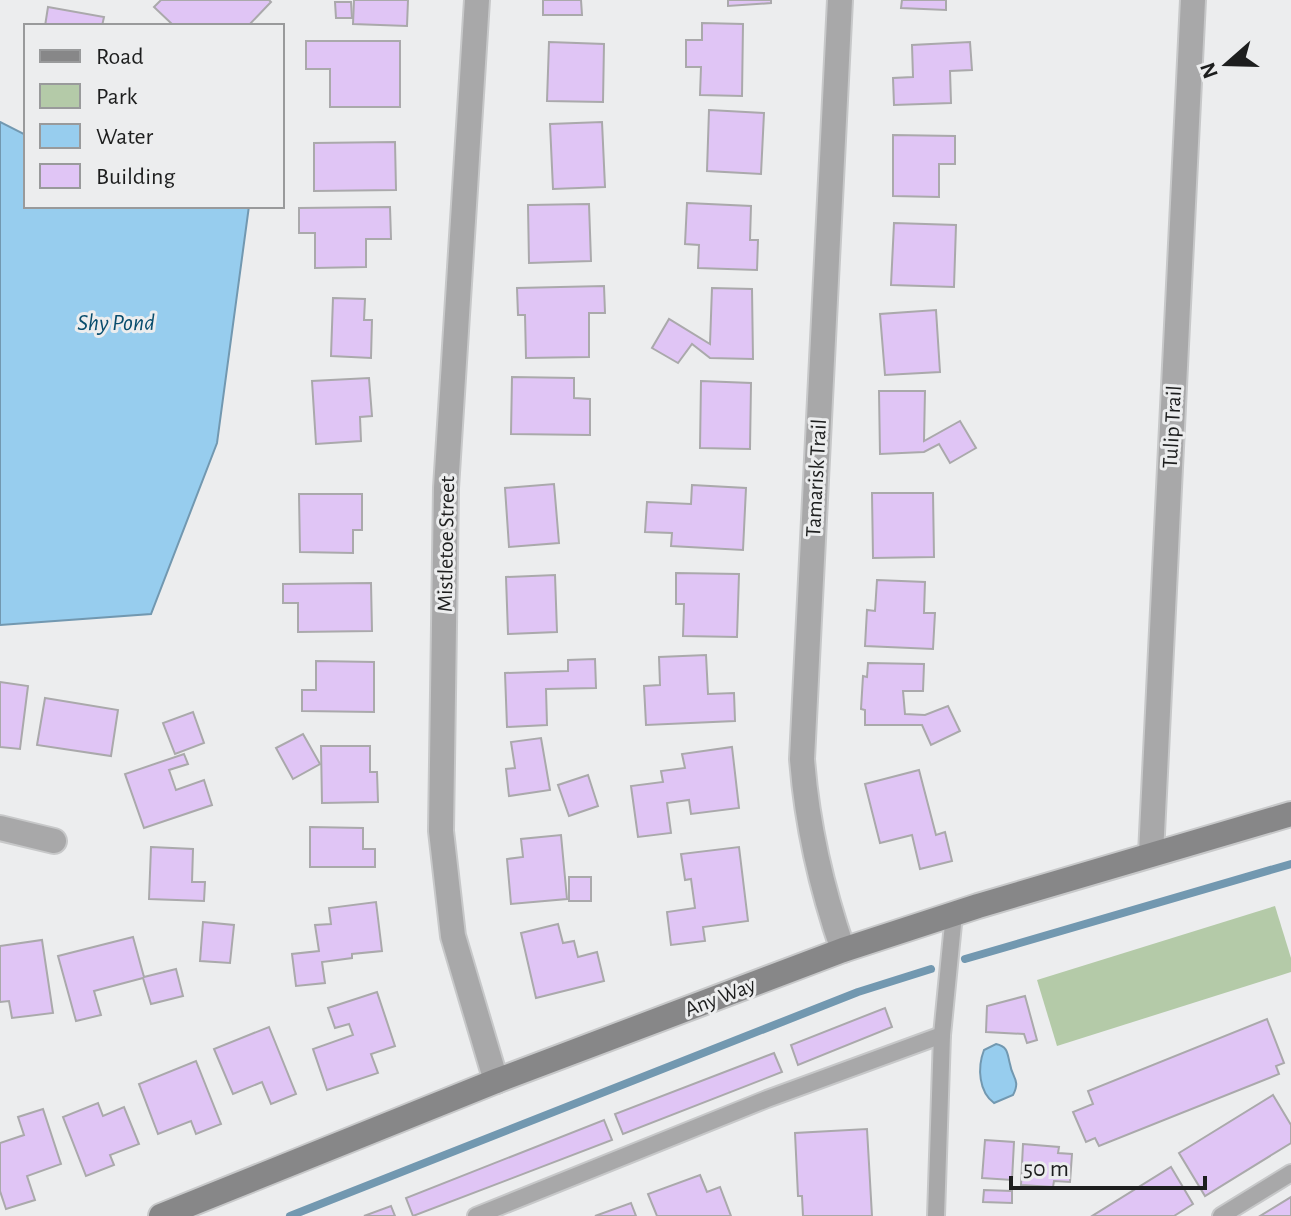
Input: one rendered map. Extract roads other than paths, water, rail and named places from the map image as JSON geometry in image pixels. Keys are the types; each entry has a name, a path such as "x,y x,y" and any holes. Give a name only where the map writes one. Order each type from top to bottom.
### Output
{"street":[{"name":"Mistletoe Street","path":"477,0 446,488 441,831 453,936 496,1081"},
{"name":"Tamarisk Trail","path":"840,0 802,759 805,802 816,858 843,950"},
{"name":"Tulip Trail","path":"1151,854 1193,0"},
{"name":"Any Way","path":"161,1216 496,1081 843,950 1291,814"},
{"path":"0,828 54,841"}],"lane":[{"path":"936,1216 942,1035 954,914"},
{"path":"476,1216 767,1099 942,1035"},
{"path":"1221,1216 1291,1173"}],"water":[{"name":"Shy Pond","path":"0,122 24,134 24,208 249,208 217,443 151,614 0,625"},
{"path":"996,1044 1007,1051 1016,1086 1013,1095 994,1103 982,1086 980,1064 984,1050"}],"waterway":[{"path":"965,959 1291,864"},
{"path":"290,1216 858,992 931,969"}]}
